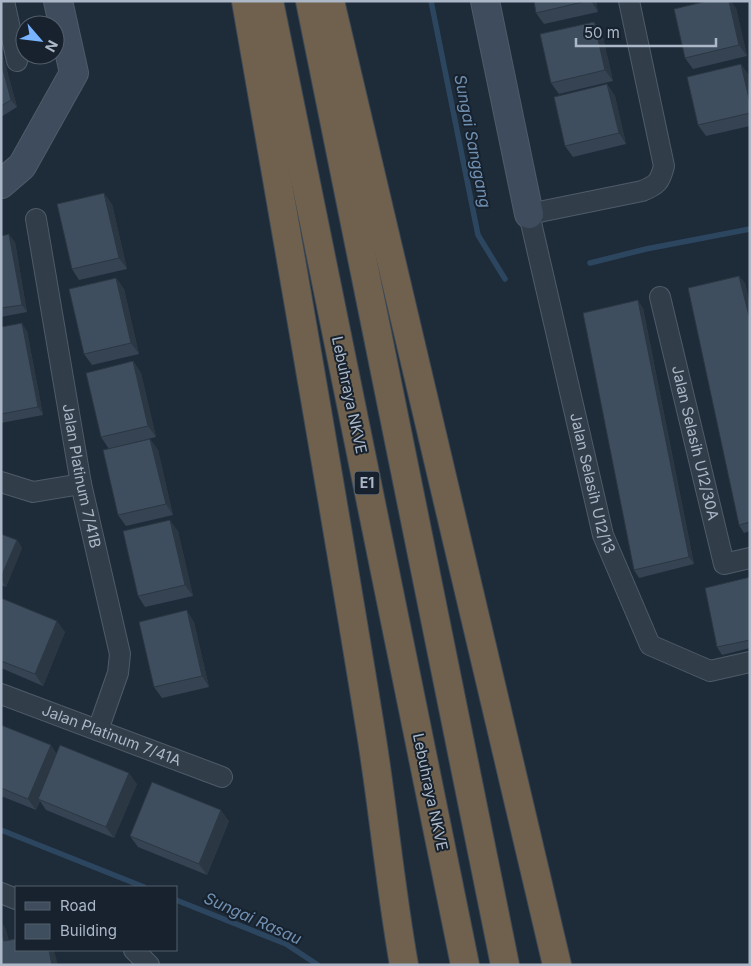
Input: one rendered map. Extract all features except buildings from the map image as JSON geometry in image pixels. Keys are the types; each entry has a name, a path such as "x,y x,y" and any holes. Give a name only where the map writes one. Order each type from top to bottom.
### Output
{"highway":[{"path":"246,1 371,729 404,965"},
{"name":"Lebuhraya NKVE","path":"268,1 465,965"},
{"path":"310,1 505,965"},
{"path":"330,1 557,965"}],"street":[{"path":"4,1 15,52"},
{"path":"1,184 22,166 74,73 58,1"},
{"path":"486,1 529,214 642,191 655,186 662,177 664,166 629,1"},
{"name":"Jalan Selasih U12/13","path":"529,214 603,535 650,645 710,671 750,662"},
{"name":"Jalan Platinum 7/41B","path":"36,219 82,484 120,654 118,673 98,730"},
{"name":"Jalan Selasih U12/30A","path":"660,297 724,564 750,558"},
{"path":"1,482 33,492 82,484"},
{"name":"Jalan Platinum 7/41A","path":"1,694 222,776"},
{"path":"1,894 15,899"},
{"path":"135,951 149,965"}],"waterway":[{"name":"Sungai Sanggang","path":"431,1 478,235 505,279"},
{"name":"Sungai Sanggang","path":"590,263 646,249 750,229"},
{"name":"Sungai Rasau","path":"1,830 141,886"},
{"name":"Sungai Rasau","path":"178,901 286,944 318,965"}]}
